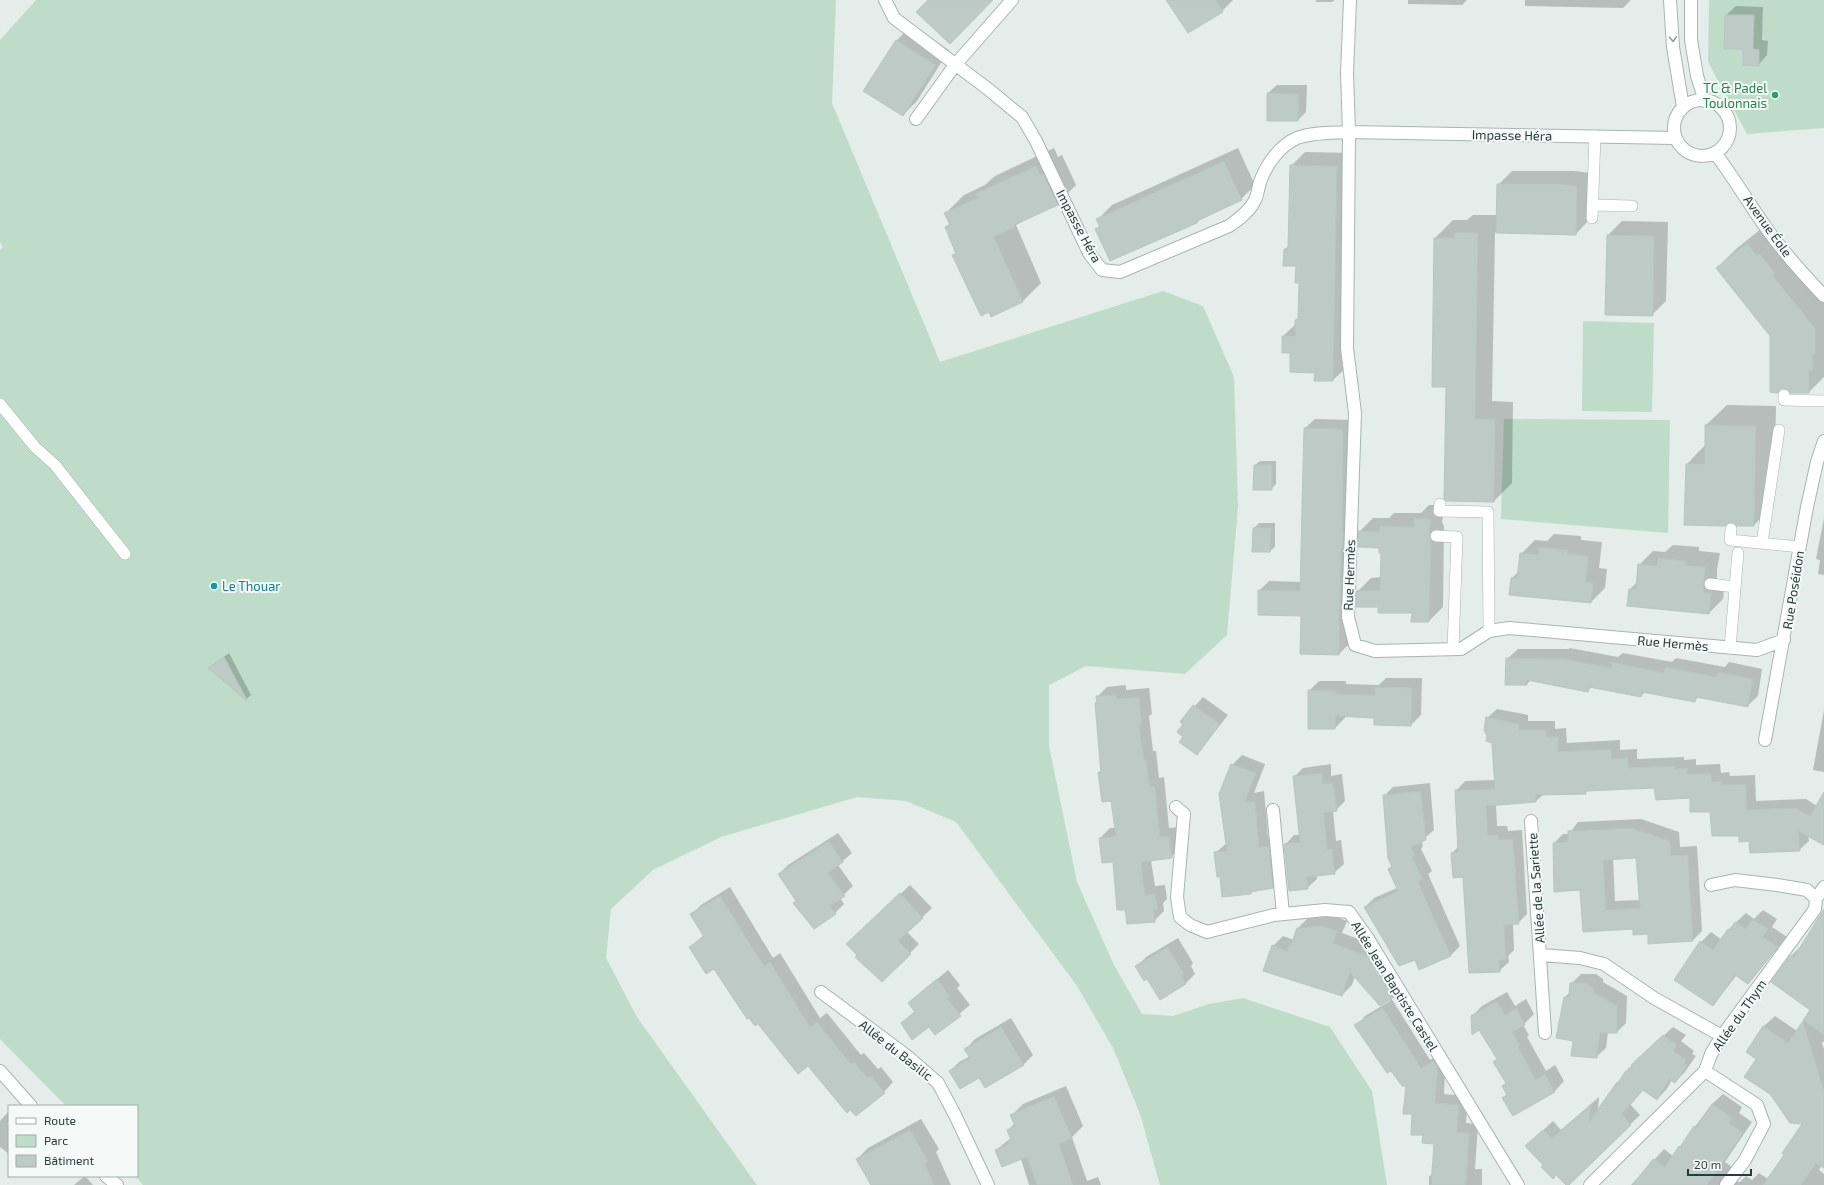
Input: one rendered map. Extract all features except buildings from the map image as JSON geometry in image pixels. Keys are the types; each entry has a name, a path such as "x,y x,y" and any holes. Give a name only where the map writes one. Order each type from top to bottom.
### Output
{"street":[{"name":"Impasse Héra","path":"885,0 894,18 988,89 1022,117 1036,141 1089,253 1102,270 1120,272 1230,226 1245,214 1255,200 1261,180 1274,157 1284,146 1297,138 1316,134 1349,132 1675,138"},
{"path":"916,120 955,65 1012,0"},
{"path":"1349,132 1347,73 1350,0"},
{"path":"1670,0 1673,47 1683,107"},
{"path":"1692,0 1691,40 1697,76 1705,101"},
{"path":"1705,101 1717,105 1724,111 1729,120 1730,130 1728,139 1723,147 1715,153 1706,156 1696,156 1681,148 1675,138 1674,122 1677,114 1683,107 1691,102 1705,101"},
{"name":"Rue Hermès","path":"1349,132 1347,348 1354,413 1348,616 1355,645 1375,651 1461,649 1489,631 1509,628 1757,650 1784,640"},
{"name":"Avenue Éole","path":"1715,153 1735,180 1766,228 1824,296"},
{"name":"Rue Poséidon","path":"1765,740 1815,469 1824,440"},
{"name":"Allée Jean Baptiste Castel","path":"1176,806 1184,814 1177,897 1180,917 1190,925 1207,932 1283,914 1325,910 1349,912 1367,937 1518,1185"},
{"path":"1273,810 1283,914"},
{"name":"Allée de la Sariette","path":"1531,820 1545,1033"},
{"path":"1711,885 1735,880 1777,885 1807,890 1816,899"},
{"name":"Allée du Thym","path":"1590,1185 1705,1071 1711,1054 1722,1036 1815,909 1816,899 1824,887"},
{"name":"Allée de la Sariette","path":"1541,955 1580,958 1604,964 1654,998 1722,1036"},
{"name":"Allée du Basilic","path":"821,992 907,1056 938,1083 988,1185"},
{"path":"0,1070 30,1105"},
{"path":"1705,1071 1757,1105 1764,1124 1745,1160 1726,1185"},
{"path":"107,1177 117,1185"}],"lane":[{"path":"1592,218 1595,136"},
{"path":"1593,205 1632,206"},
{"path":"1784,396 1784,400 1824,401"},
{"path":"0,404 35,447 55,465 125,554"},
{"path":"1762,543 1779,430"},
{"path":"1440,504 1439,512 1488,512 1489,631"},
{"path":"1730,529 1730,540 1800,547"},
{"path":"1436,536 1457,537 1453,649"},
{"path":"1730,648 1738,553"},
{"path":"1710,584 1735,587"}],"green space":[{"path":"36,0 836,0 832,103 940,362 1163,291 1203,306 1234,377 1238,507 1227,635 1185,674 1086,666 1049,685 1049,746 1077,882 1114,965 1142,1014 1173,1016 1209,1004 1243,998 1330,1027 1372,1091 1387,1185 1160,1185 1140,1114 1113,1048 1077,986 956,822 906,801 857,797 721,837 653,870 611,909 606,958 637,1017 757,1185 143,1185 136,1177 138,1177 138,1105 65,1105 0,1039 0,249 3,248 0,242 0,40"},
{"name":"TC & Padel Toulonnais","path":"1709,0 1824,0 1824,128 1747,134 1708,62"},
{"path":"1583,321 1654,323 1652,412 1582,411"},
{"path":"1504,419 1670,420 1668,533 1501,519"}],"place":[{"name":"TC & Padel Toulonnais","path":"1775,95"},
{"name":"Le Thouar","path":"214,586"}]}
